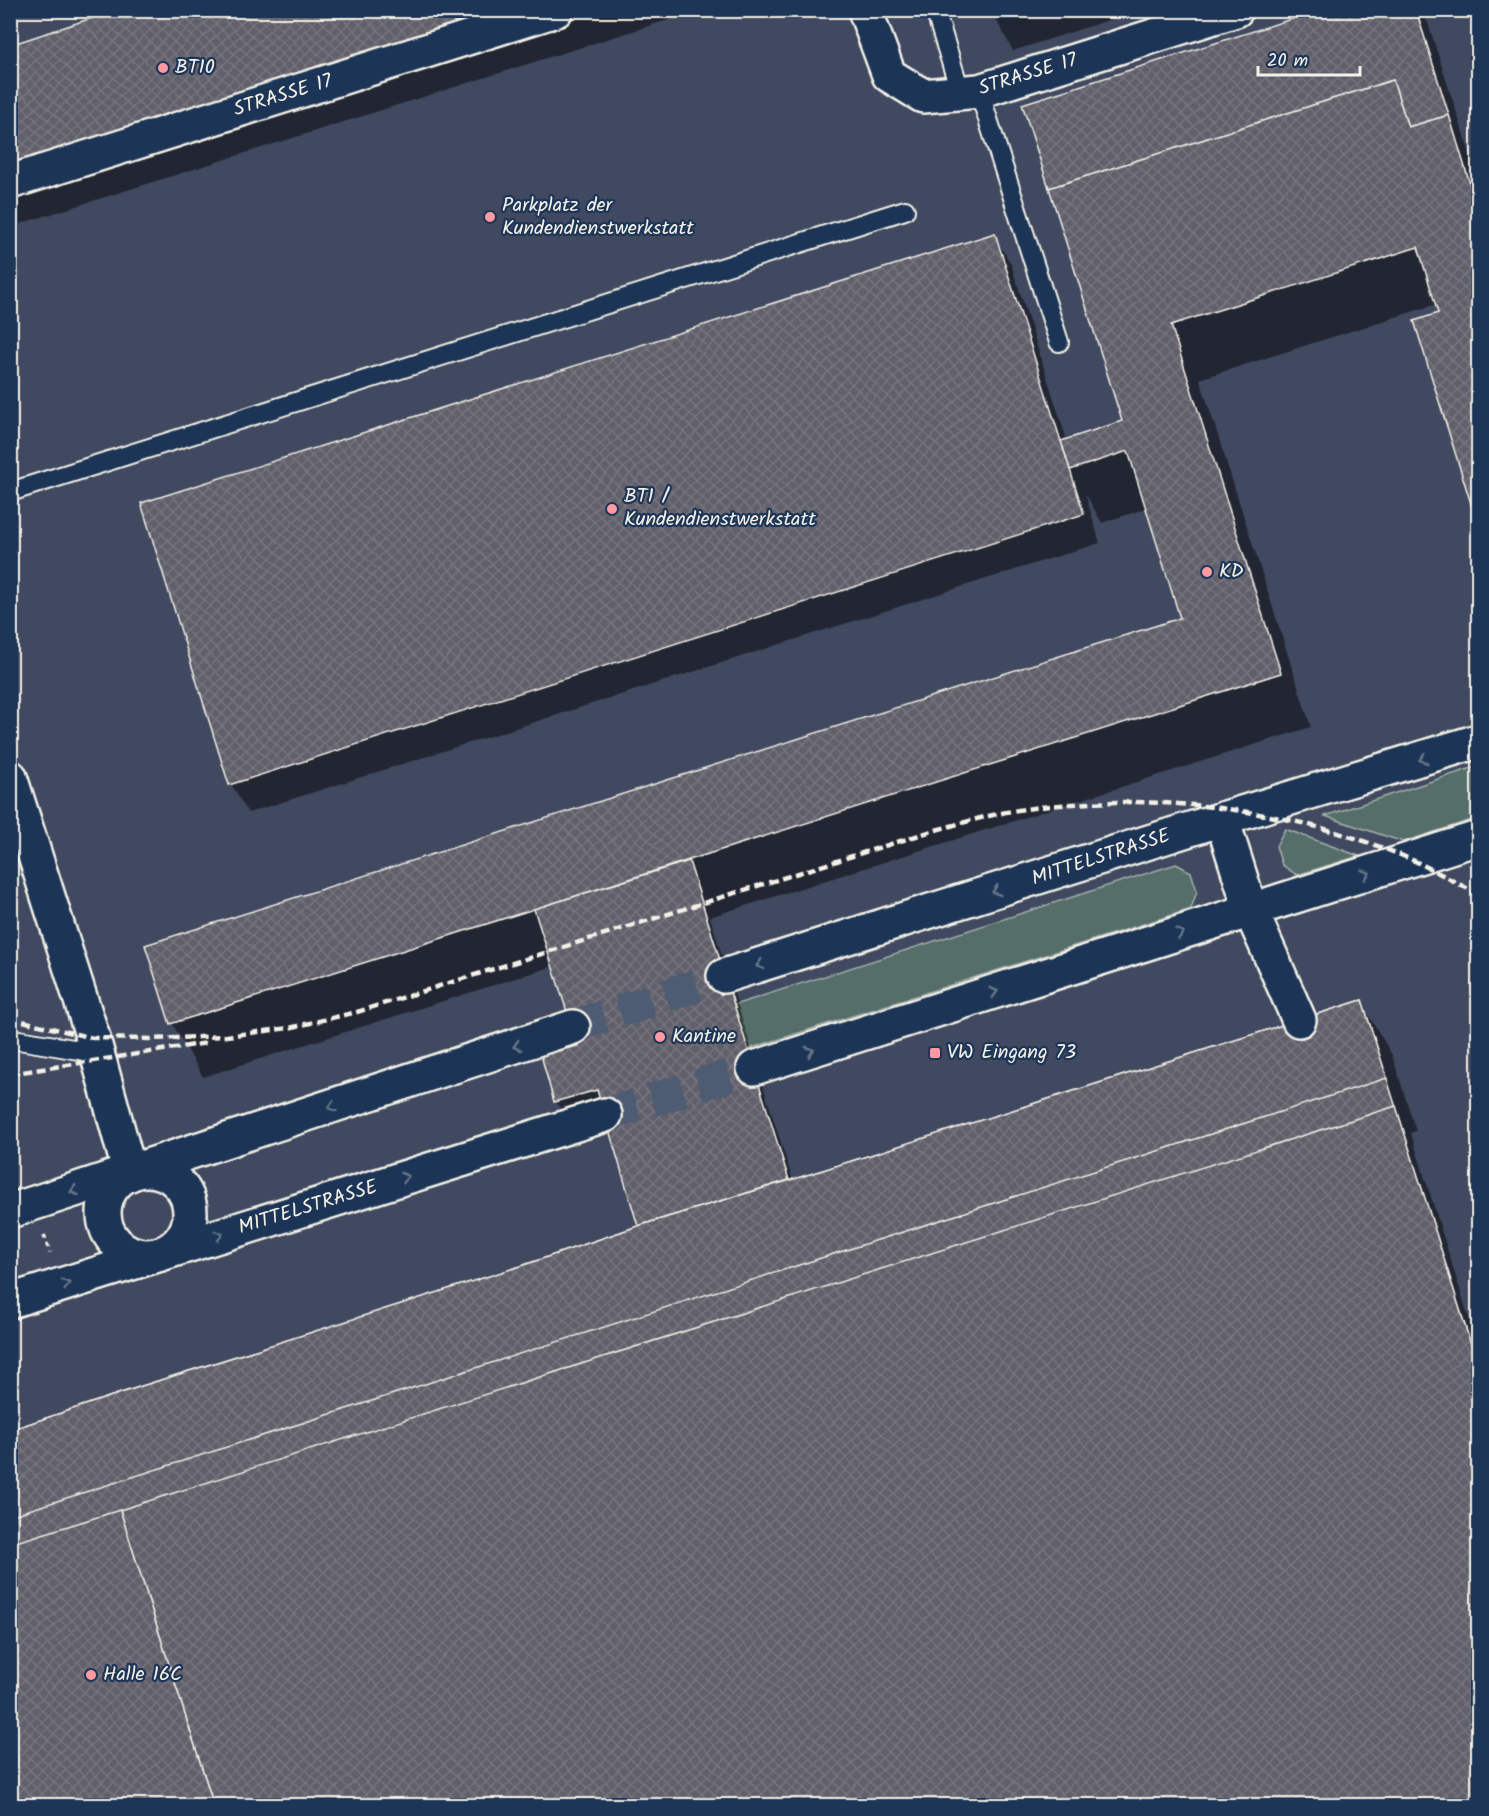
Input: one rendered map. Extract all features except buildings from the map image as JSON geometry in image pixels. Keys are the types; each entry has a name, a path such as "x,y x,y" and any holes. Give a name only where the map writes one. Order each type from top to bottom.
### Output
{"street":[{"name":"STRASSE 17","path":"10,182 556,10"},
{"name":"STRASSE 17","path":"866,10 889,75 923,96 970,92 1236,10"},
{"name":"MITTELSTRASSE","path":"724,976 1222,819 1479,741"},
{"path":"10,777 97,1053 130,1174"},
{"path":"1222,819 1251,911 1299,1020"},
{"path":"754,1068 1479,838"},
{"path":"22,1208 573,1027"},
{"name":"MITTELSTRASSE","path":"10,1301 605,1115"},
{"path":"152,1171 168,1176 183,1190 190,1215 185,1233 177,1245 163,1253 146,1256 129,1253 115,1243 106,1228 104,1214 108,1193 114,1185 130,1174 152,1171"}],"lane":[{"path":"935,10 970,92 1059,342"},
{"path":"10,492 905,210"},
{"path":"10,1041 19,1040 97,1053"}],"path":[{"path":"22,1208 60,1286"}],"shaded area":[{"path":"11,11 1478,11 1478,1805 11,1805"}],"green space":[{"path":"1478,766 1478,818 1403,842 1325,816"},
{"path":"1285,829 1359,856 1297,875 1282,865 1276,846"},
{"path":"1176,864 1191,872 1197,891 1191,909 748,1049 734,1005"}],"tunnel":[{"path":"573,1027 724,976"},
{"path":"605,1115 754,1068"}],"railway":[{"path":"10,1018 93,1038 150,1039 227,1036 289,1028 357,1012 932,831 1002,813 1062,805 1112,802 1163,803 1214,807 1265,815 1314,826 1363,841 1419,863 1478,894"},
{"path":"10,1074 207,1043"}],"place":[{"name":"BT10","path":"163,68"},
{"name":"Parkplatz der Kundendienstwerkstatt","path":"490,217"},
{"name":"BT1 / Kundendienstwerkstatt","path":"612,509"},
{"name":"KD","path":"1207,572"},
{"name":"Kantine","path":"660,1037"},
{"name":"VW Eingang 73","path":"935,1053"},
{"name":"Halle 16C","path":"91,1675"}]}
